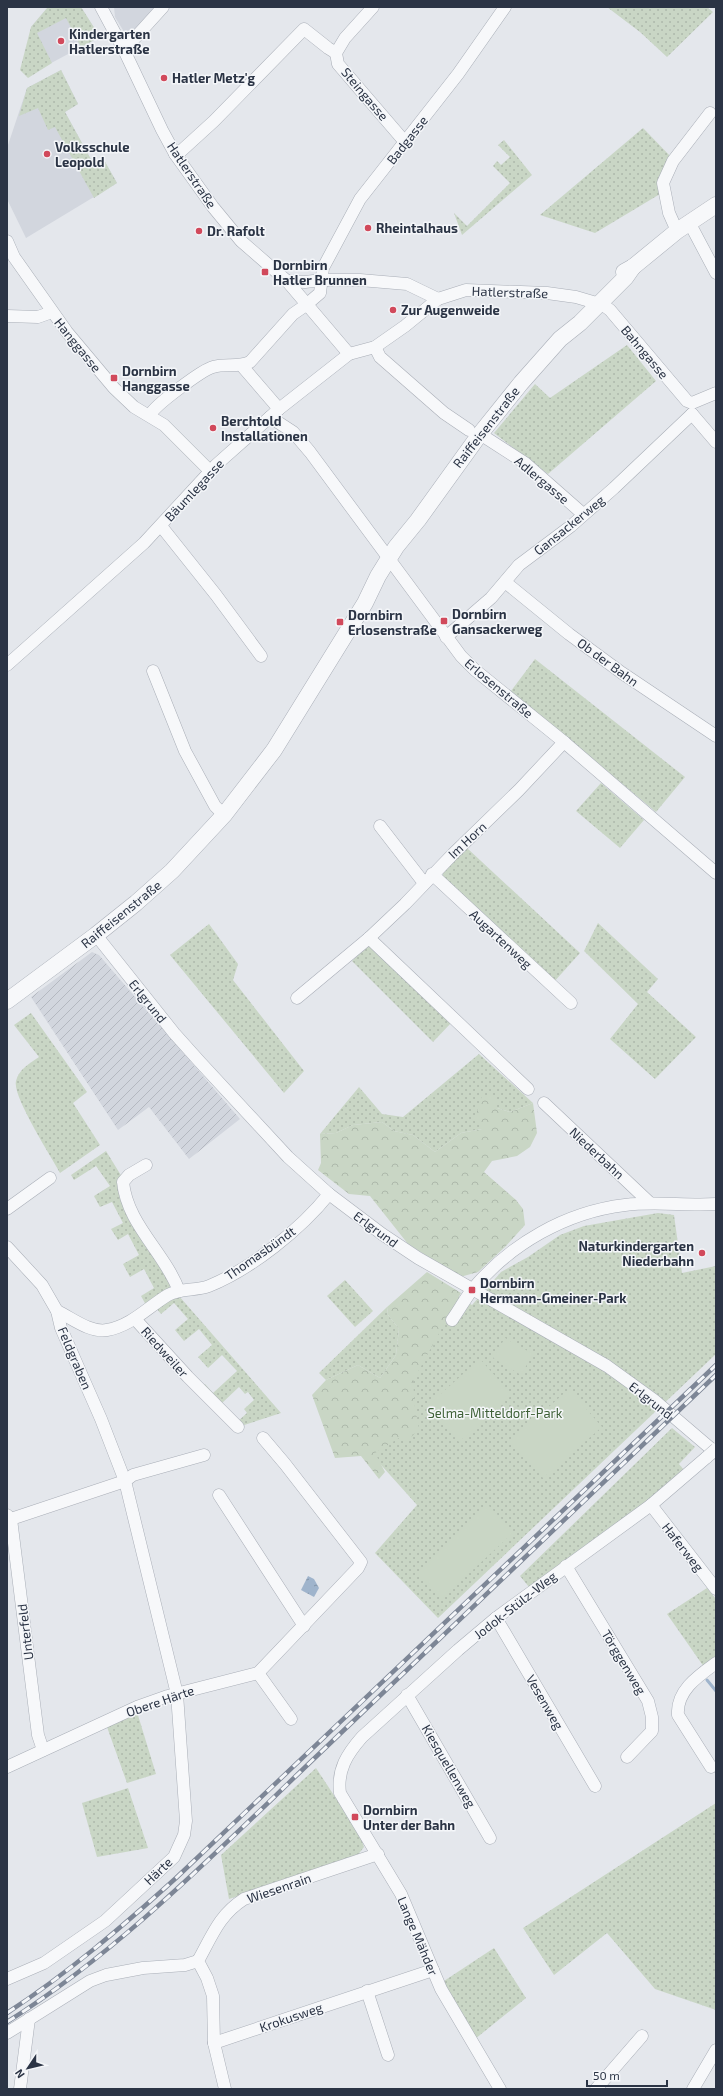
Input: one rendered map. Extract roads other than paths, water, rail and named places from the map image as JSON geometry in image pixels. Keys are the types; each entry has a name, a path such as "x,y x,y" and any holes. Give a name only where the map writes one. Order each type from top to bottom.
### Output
{"street":[{"name":"Hatlerstraße","path":"101,7 124,50 162,130 176,154 212,207 241,241 287,281"},
{"path":"124,50 163,7"},
{"name":"Steingasse","path":"373,7 345,38 336,53 338,64 405,142"},
{"name":"Badgasse","path":"242,366 256,356 293,314 320,293 323,268 360,199 458,74 505,7"},
{"path":"176,154 214,120 304,29 336,53"},
{"path":"710,113 673,161 663,183 669,213 683,226 716,273"},
{"path":"596,302 612,280 632,267 683,226 716,205"},
{"path":"7,241 14,256 52,312"},
{"path":"287,281 305,282 322,280 407,284 438,299"},
{"path":"287,281 349,354"},
{"name":"Hatlerstraße","path":"438,299 466,290 547,293 576,296 596,302"},
{"name":"Bäumlegasse","path":"7,665 161,526 210,471 275,413 349,354 374,346 405,326 438,299"},
{"name":"Raiffeisenstraße","path":"7,1001 96,935 162,880 224,815 274,750 365,603 475,432 560,340 567,326 578,313 596,302"},
{"name":"Bahngasse","path":"596,302 610,310 691,408 716,442"},
{"name":"Hanggasse","path":"7,316 38,317 52,312 118,393 134,407 164,424 210,471"},
{"name":"Adlergasse","path":"374,346 380,357 444,412 525,463 583,514"},
{"path":"150,415 160,404 207,369 214,366 242,366"},
{"name":"Erlosenstraße","path":"242,366 275,413 306,447 446,637 475,670 564,742 716,873"},
{"path":"691,408 716,393"},
{"name":"Gansackerweg","path":"446,637 491,598 519,565 571,526 614,488 691,408"},
{"name":"Bäumlegasse","path":"161,526 216,595 261,656"},
{"name":"Ob der Bahn","path":"505,582 569,634 626,676 716,736"},
{"path":"153,671 185,752 215,806 224,815"},
{"name":"Im Horn","path":"297,998 369,938 519,790 564,742"},
{"name":"Augartenweg","path":"380,826 428,879 571,1003"},
{"name":"Erlgrund","path":"96,935 174,1033 288,1158 328,1194 400,1246 472,1290 607,1366 654,1400 713,1453"},
{"path":"369,938 528,1089"},
{"name":"Niederbahn","path":"544,1103 650,1203"},
{"path":"146,1164 129,1175 123,1182 124,1194 130,1209 178,1291"},
{"path":"7,1209 50,1178"},
{"name":"Thomasbündt","path":"135,1319 168,1295 178,1291 207,1287 244,1266 275,1245 311,1215 328,1194"},
{"path":"452,1320 472,1290 498,1264 522,1244 554,1226 600,1209 650,1203 690,1205 716,1204"},
{"name":"Feldgraben","path":"7,1247 42,1285 57,1311 61,1328 101,1419 125,1480 177,1694"},
{"name":"Riedweiler","path":"57,1311 94,1330 107,1330 135,1319 188,1377 238,1427"},
{"path":"263,1438 361,1562 358,1568 258,1673 291,1719"},
{"name":"Jodok-Stülz-Weg","path":"338,1782 340,1771 349,1752 407,1695 496,1618 651,1505 713,1453"},
{"path":"9,1517 125,1480 133,1476 204,1455"},
{"path":"219,1495 304,1626"},
{"name":"Haferweg","path":"651,1505 716,1589"},
{"name":"Unterfeld","path":"9,1517 38,1735 43,1750"},
{"name":"Törggenweg","path":"566,1566 648,1701 652,1717 652,1731 627,1757"},
{"name":"Vesenweg","path":"496,1618 595,1786"},
{"path":"711,1767 678,1715 677,1705 682,1693 702,1673 716,1663"},
{"name":"Obere Härte","path":"7,1767 137,1707 177,1694 258,1673"},
{"name":"Härte","path":"7,1979 44,1963 77,1942 116,1911 165,1866 176,1852 184,1835 186,1821 177,1694"},
{"name":"Kiesquellenweg","path":"407,1695 490,1838"},
{"name":"Lange Mähder","path":"338,1782 340,1793 378,1854 400,1894 433,1970 459,2022 500,2089"},
{"name":"Wiesenrain","path":"198,1961 222,1918 230,1908 244,1899 378,1854"},
{"path":"7,2033 90,1981 106,1975 143,1968 185,1965 198,1961 207,1978 212,1996 214,2043 225,2089"},
{"name":"Krokusweg","path":"214,2043 433,1970"},
{"path":"367,1991 388,2055"},
{"path":"20,2089 29,2018"},
{"path":"596,2089 642,2036"},
{"path":"693,2089 716,2050"}],"water":[{"path":"308,1576 314,1579 319,1588 314,1597 301,1590"}],"waterway":[{"path":"707,1680 716,1691"}],"railway":[{"path":"7,2013 73,1966 176,1878 716,1365"},
{"path":"7,2022 50,1993 91,1962 209,1860 716,1375"}],"place":[{"name":"Kindergarten Hatlerstraße","path":"61,41"},
{"name":"Hatler Metz'g","path":"164,78"},
{"name":"Volksschule Leopold","path":"47,154"},
{"name":"Rheintalhaus","path":"368,228"},
{"name":"Dr. Rafolt","path":"199,231"},
{"name":"Dornbirn Hatler Brunnen","path":"265,272"},
{"name":"Zur Augenweide","path":"393,310"},
{"name":"Dornbirn Hanggasse","path":"114,378"},
{"name":"Berchtold Installationen","path":"213,428"},
{"name":"Dornbirn Gansackerweg","path":"444,621"},
{"name":"Dornbirn Erlosenstraße","path":"340,622"},
{"name":"Naturkindergarten Niederbahn","path":"702,1253"},
{"name":"Dornbirn Hermann-Gmeiner-Park","path":"472,1290"},
{"name":"Dornbirn Unter der Bahn","path":"355,1817"}],"park label":[{"name":"Selma-Mitteldorf-Park","path":"495,1413"}]}
